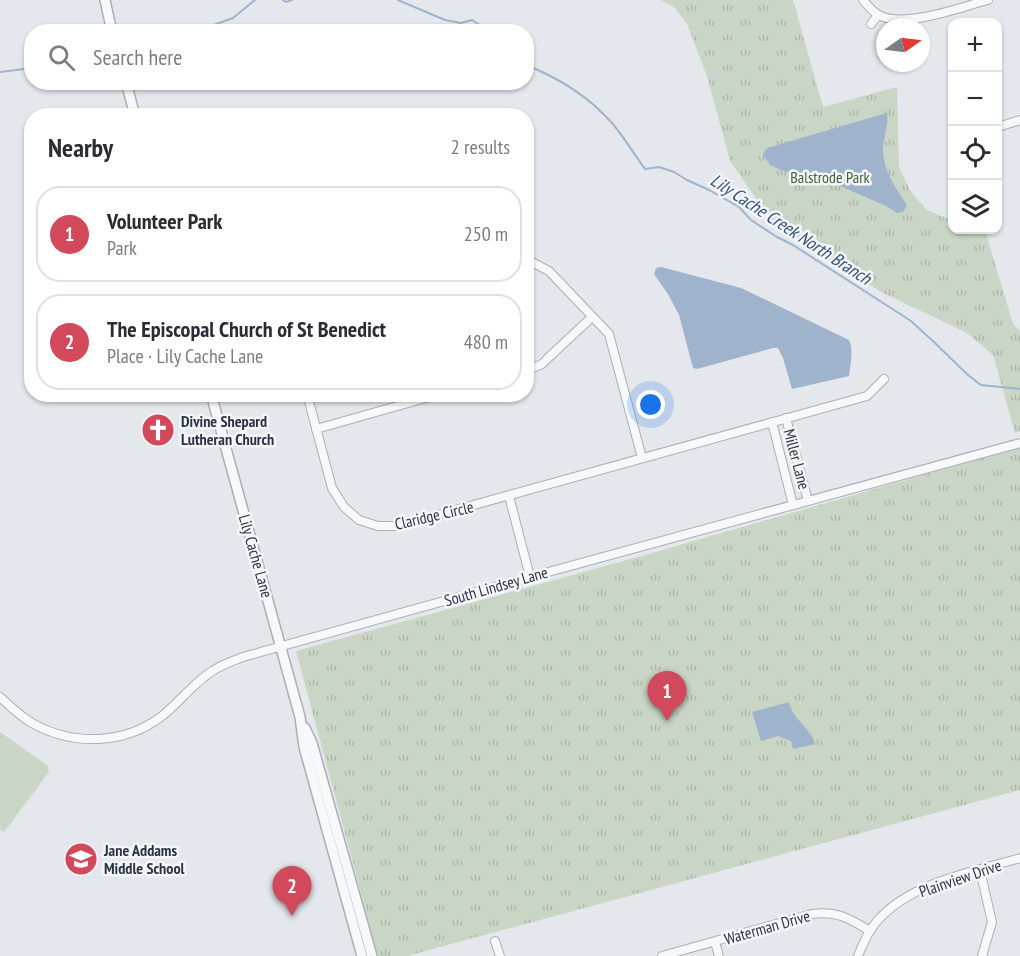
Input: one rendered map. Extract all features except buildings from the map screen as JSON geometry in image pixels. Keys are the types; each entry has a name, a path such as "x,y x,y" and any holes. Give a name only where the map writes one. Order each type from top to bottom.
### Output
{"street":[{"path":"105,0 110,24"},
{"path":"863,0 878,15 903,19 919,18 988,0"},
{"path":"871,24 878,15"},
{"path":"128,90 133,108"},
{"path":"1002,126 1020,122"},
{"path":"534,263 549,271 609,334 642,458"},
{"path":"534,368 542,364 592,316"},
{"name":"Claridge Circle","path":"309,402 332,488 344,507 358,520 378,526 399,526 867,396 884,379"},
{"name":"Lily Cache Lane","path":"213,402 300,717 304,747 362,956"},
{"path":"316,429 412,402"},
{"name":"Miller Lane","path":"786,418 808,501"},
{"name":"Miller Lane","path":"772,422 793,505"},
{"name":"South Lindsey Lane","path":"0,697 31,722 57,733 88,740 116,737 150,724 202,678 243,657 1020,443"},
{"path":"509,496 530,577"},
{"name":"Lily Cache Lane","path":"300,717 312,743 372,956"},
{"name":"Plainview Drive","path":"858,956 878,920 898,902 926,886 1020,858"},
{"path":"980,870 993,922 982,956"},
{"name":"Waterman Drive","path":"662,956 812,914 842,915 870,931"},
{"path":"495,941 500,956"},
{"path":"715,942 719,956"}],"green space":[{"name":"Balstrode Park","path":"661,0 793,0 823,107 897,87 899,168 911,192 927,210 948,219 948,234 986,234 1013,324 1020,331 1020,431 1015,433 993,355 967,333 883,293 774,224 730,161 707,76 687,24 674,7"},
{"path":"1020,447 1020,790 407,956 378,956 296,651 656,552"},
{"path":"0,732 47,765 49,772 4,832 0,829"}],"water":[{"path":"887,113 883,155 890,178 907,205 903,212 897,213 833,183 781,170 770,165 763,154 767,148"},
{"path":"661,267 741,288 849,340 851,353 849,376 792,389 778,348 697,369 693,368 679,315 654,274 656,268"},
{"path":"789,702 794,714 813,738 815,744 793,749 791,741 778,736 761,741 752,712"}],"waterway":[{"path":"216,24 233,18 255,0"},
{"name":"Lily Cache Creek North Branch","path":"283,0 286,2 292,0"},
{"name":"Lily Cache Creek North Branch","path":"398,0 445,20 461,23 472,20 478,24"},
{"path":"0,72 24,69"},
{"name":"Lily Cache Creek North Branch","path":"534,69 562,82 594,105 616,128 645,169 659,167 674,172 739,207 751,220 911,321 981,385 1020,389"}],"place":[{"name":"Divine Shepard Lutheran Church","path":"158,430"},
{"name":"Volunteer Park","path":"667,721"},
{"name":"Jane Addams Middle School","path":"81,859"},
{"name":"The Episcopal Church of St Benedict","path":"292,916"}]}
